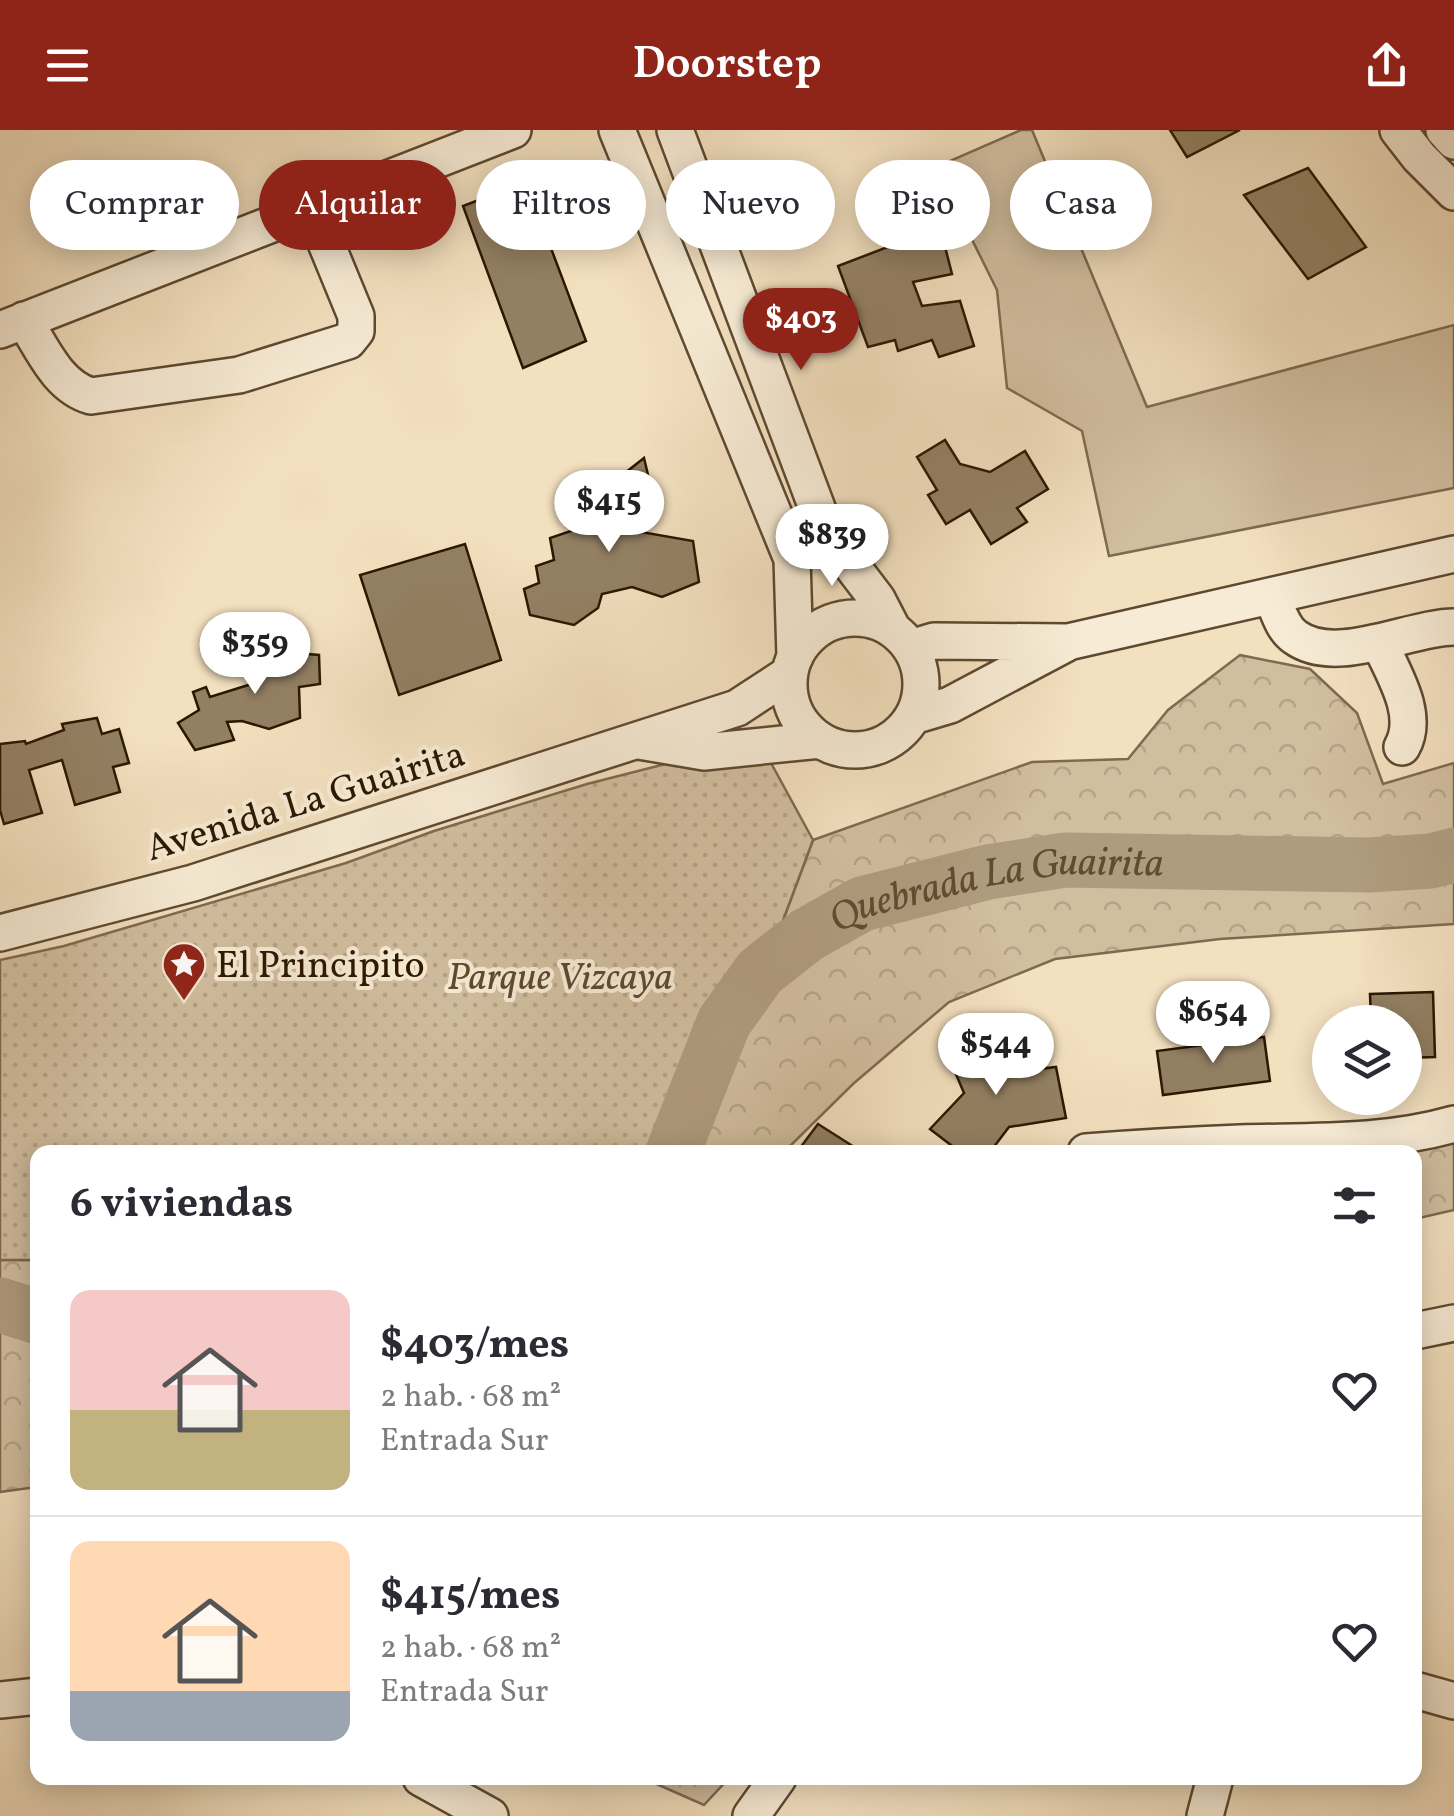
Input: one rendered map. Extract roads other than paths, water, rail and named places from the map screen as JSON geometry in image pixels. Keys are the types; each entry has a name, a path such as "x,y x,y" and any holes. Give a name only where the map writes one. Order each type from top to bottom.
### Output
{"street":[{"path":"437,160 513,130"},
{"path":"617,130 792,560 790,693 795,712 820,740"},
{"path":"675,130 826,532 918,660 922,689 913,716"},
{"path":"1398,130 1418,157 1454,192"},
{"path":"1444,130 1454,141"},
{"path":"259,229 12,325 74,390 92,396 239,375 348,341 356,331 356,316 329,250"},
{"name":"Avenida La Guairita","path":"0,932 193,883 737,708 792,666 815,631 845,618 878,622 902,639 1068,642 1454,554"},
{"path":"1272,597 1285,628 1296,638 1316,646 1380,644 1438,627 1454,627"},
{"name":"Avenida La Guairita","path":"634,740 704,752 820,740 854,750 872,748 888,742 913,716 950,705 1068,642"},
{"path":"1380,644 1410,716 1409,734 1402,746"},
{"path":"1204,1145 1332,1142 1419,1134 1454,1124"},
{"path":"1422,1330 1454,1323"},
{"path":"1422,1692 1454,1701"},
{"path":"0,1700 30,1697"},
{"path":"434,1785 490,1816"},
{"path":"751,1816 773,1785"},
{"path":"1205,1816 1213,1785"}],"waterway":[{"name":"Quebrada La Guairita","path":"676,1145 724,1022 760,972 807,935 862,904 988,872 1065,860 1369,865 1431,861 1454,855"},
{"name":"Quebrada La Guairita","path":"0,1305 30,1314"}],"place":[{"name":"El Principito","path":"184,1002"}],"park label":[{"name":"Parque Vizcaya","path":"560,976"}]}
